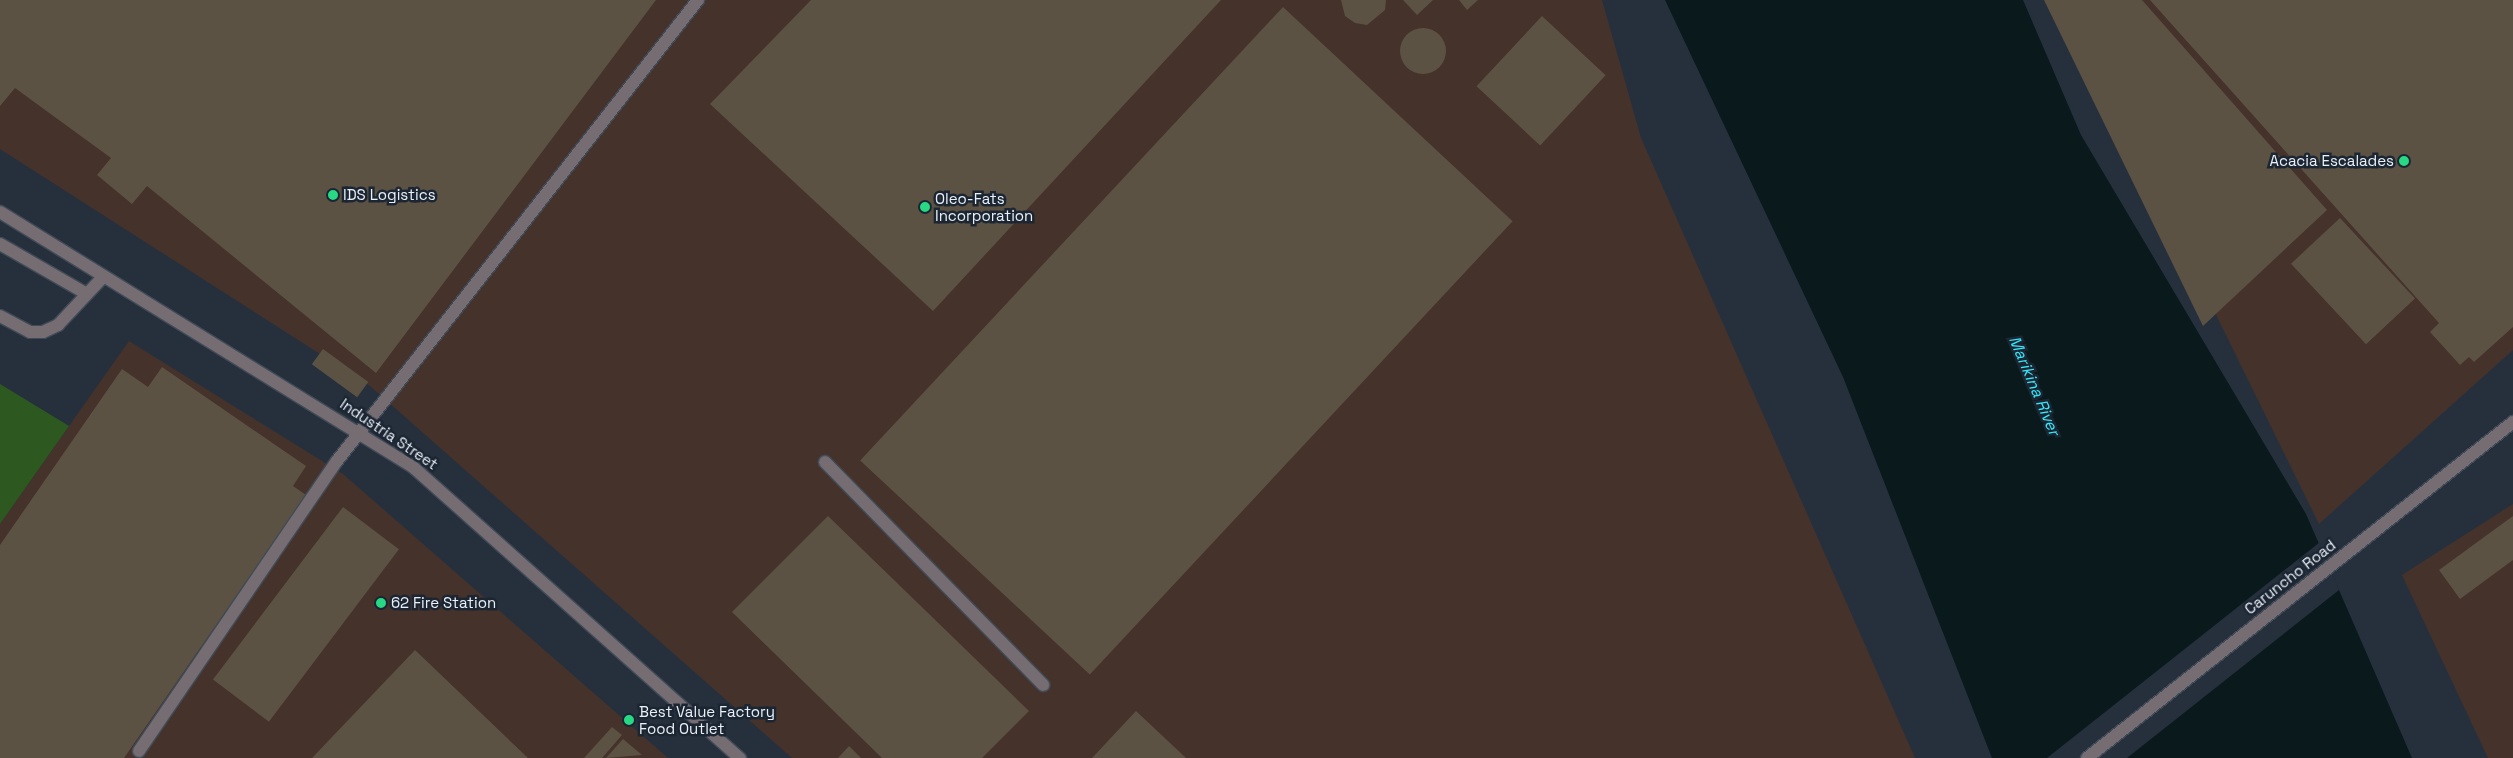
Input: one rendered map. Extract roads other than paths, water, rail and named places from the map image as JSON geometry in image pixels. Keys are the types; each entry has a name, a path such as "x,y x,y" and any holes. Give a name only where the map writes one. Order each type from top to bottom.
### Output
{"street":[{"path":"139,751 360,431 698,0"},
{"name":"Industria Street","path":"0,212 102,277 360,431 413,467 478,522 740,758"},
{"path":"0,244 87,294"},
{"path":"0,316 30,332 43,332 58,325 102,277"},
{"name":"Caruncho Road","path":"2087,758 2513,422"},
{"path":"824,462 1043,685"}],"water":[{"name":"Marikina River","path":"1665,0 2023,0 2081,135 2306,514 2412,758 1992,758 1843,377"}],"place":[{"name":"Acacia Escalades","path":"2404,161"},
{"name":"IDS Logistics","path":"333,195"},
{"name":"Oleo-Fats Incorporation","path":"925,207"},
{"name":"62 Fire Station","path":"381,603"},
{"name":"Best Value Factory Food Outlet","path":"629,720"}]}
